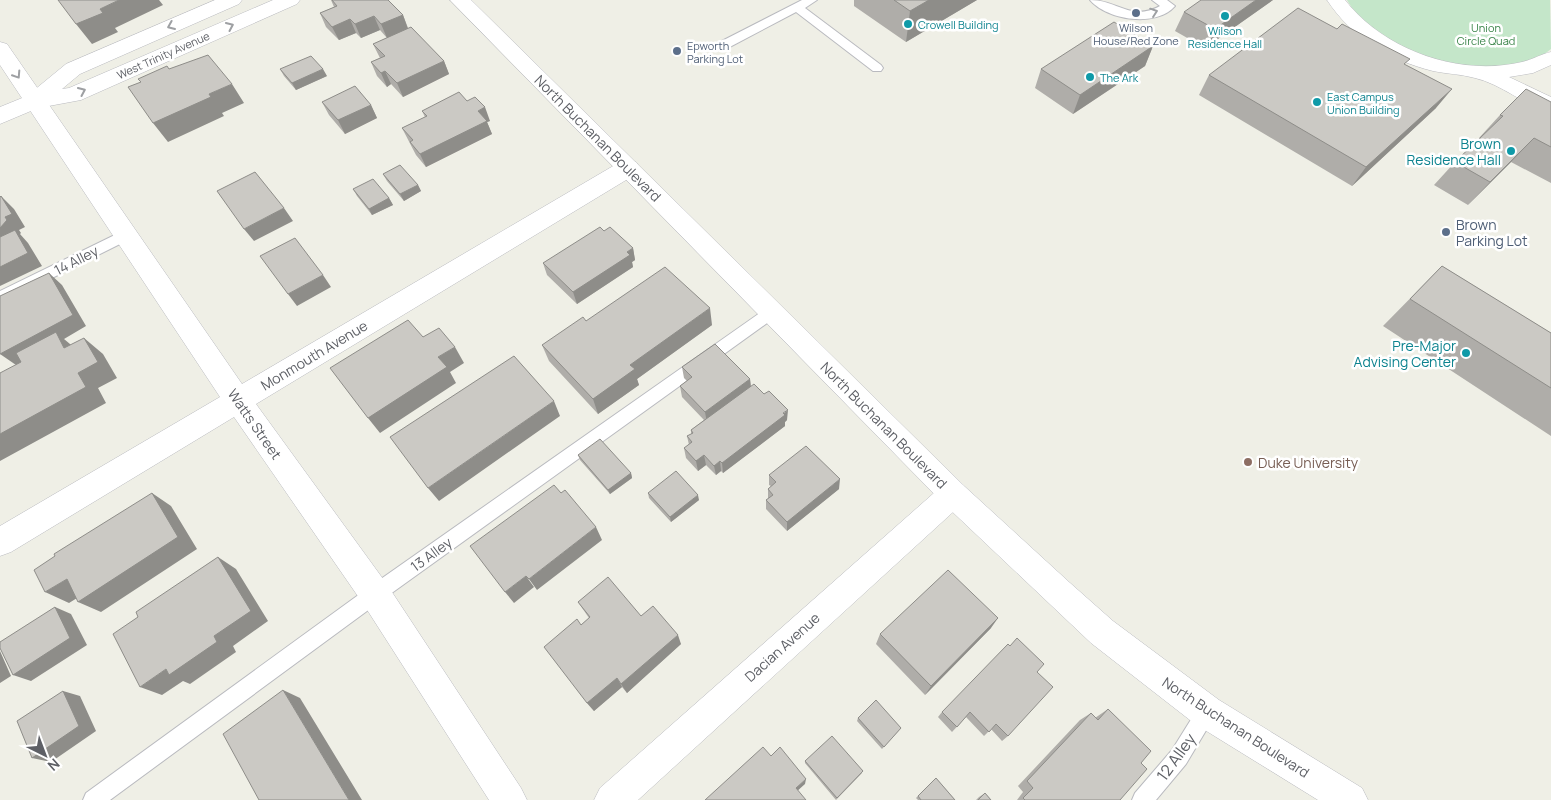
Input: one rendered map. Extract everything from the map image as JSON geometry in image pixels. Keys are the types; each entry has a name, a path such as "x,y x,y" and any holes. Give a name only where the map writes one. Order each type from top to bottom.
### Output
{"street":[{"name":"West Trinity Avenue","path":"34,101 73,69 232,0"},
{"name":"West Trinity Avenue","path":"0,116 34,101 73,95 290,0"},
{"name":"North Buchanan Boulevard","path":"460,0 952,494 1102,632 1207,712 1350,800"},
{"path":"1335,0 1345,14 1363,30 1395,50 1433,64 1478,72 1512,85 1551,106"},
{"name":"Watts Street","path":"0,49 238,400 375,594 509,800"},
{"path":"1478,72 1511,71 1530,68 1551,58"},
{"name":"Monmouth Avenue","path":"0,542 628,168"},
{"name":"Dacian Avenue","path":"612,800 952,494"}],"lane":[{"path":"720,47 811,0"},
{"path":"1096,0 1119,14 1134,17 1150,15 1169,6 1158,0"},
{"path":"797,7 877,68"},
{"name":"14 Alley","path":"0,298 125,234"},
{"name":"13 Alley","path":"93,800 375,594 772,312"},
{"name":"12 Alley","path":"1142,800 1179,757 1207,712"}],"green space":[{"name":"Union Circle Quad","path":"1347,0 1550,0 1551,49 1529,61 1503,67 1473,66 1441,60 1411,50 1384,36 1362,19"}],"building":[{"path":"58,0 119,0 100,9 103,13 76,24"},
{"path":"332,0 388,0 403,15 381,24 374,16 355,24 350,19 332,27 320,13 337,6"},
{"path":"894,0 929,0 910,11"},
{"path":"1201,0 1256,0 1215,29 1184,12"},
{"name":"East Campus Union Building","path":"1298,8 1337,29 1342,24 1410,59 1404,64 1452,89 1366,167 1209,75"},
{"path":"1114,22 1153,46 1080,95 1041,69"},
{"path":"411,27 444,61 397,83 385,71 381,73 371,62 385,56 373,44"},
{"path":"208,55 232,84 209,94 211,97 153,123 128,87 141,82 138,79 167,66 169,69"},
{"path":"311,56 323,69 292,83 280,69"},
{"path":"355,86 371,105 338,120 322,102"},
{"path":"1526,89 1551,102 1551,147 1534,138 1490,182 1455,162 1503,116 1500,115"},
{"path":"459,92 467,101 475,97 485,107 478,111 487,121 420,154 410,142 413,140 402,128 427,116 422,111"},
{"path":"400,165 418,185 400,194 383,174"},
{"path":"255,172 284,208 244,229 217,191"},
{"path":"373,179 389,198 369,209 353,189"},
{"path":"0,197 12,214 5,217 7,220 0,228"},
{"path":"600,227 604,231 610,227 633,248 627,252 630,255 573,292 543,263"},
{"path":"15,230 28,253 0,267 0,237"},
{"path":"295,238 323,275 288,294 260,256"},
{"path":"1442,266 1551,333 1551,388 1410,299"},
{"path":"665,267 710,308 630,365 635,369 593,399 542,345 583,317 586,321"},
{"path":"49,273 73,315 0,354 0,296"},
{"path":"408,320 423,337 439,328 455,347 438,357 447,367 368,418 330,368"},
{"path":"56,332 64,348 84,338 98,362 78,373 86,387 0,434 0,373 21,362 16,353"},
{"path":"715,344 750,379 705,412 680,386 692,377 682,367"},
{"path":"514,356 554,401 428,488 390,437"},
{"path":"754,384 764,394 769,391 788,410 783,413 785,415 722,463 720,461 714,466 704,455 696,461 684,448 692,442 687,436 693,433 691,430"},
{"path":"600,439 631,473 608,490 578,455"},
{"path":"806,446 840,479 787,522 766,500 773,495 768,489 776,482 769,475"},
{"path":"676,471 698,495 670,517 648,493"},
{"path":"554,485 561,493 565,490 596,527 529,579 526,576 505,592 470,546"},
{"path":"152,493 178,537 78,602 67,579 45,592 34,570 55,556 54,554"},
{"path":"218,557 251,611 214,636 217,642 169,675 166,669 140,687 113,634 138,617 136,612"},
{"path":"948,570 998,618 931,686 880,634"},
{"path":"608,577 641,616 653,606 678,635 621,684 617,678 587,703 544,647 577,619 581,625 590,617 578,602"},
{"path":"55,607 70,638 13,675 0,648 0,642"},
{"path":"1017,638 1044,664 1037,672 1053,687 1008,736 996,724 989,732 970,712 957,727 942,712 1008,644 1010,646"},
{"path":"283,690 349,800 259,800 223,734"},
{"path":"63,691 79,726 32,758 17,721"},
{"path":"876,700 901,728 884,747 858,718"},
{"path":"1108,709 1151,751 1141,763 1147,769 1120,800 1025,800 1023,798 1033,788 1027,781 1091,713 1098,720"},
{"path":"832,736 863,771 837,798 805,761"},
{"path":"763,747 771,756 780,747 806,779 796,788 806,800 705,800"},
{"path":"936,778 955,800 921,800 918,796"},
{"path":"985,793 991,800 978,800"}],"place":[{"name":"Wilson House/Red Zone","path":"1136,13"},
{"name":"Wilson Residence Hall","path":"1225,16"},
{"name":"Crowell Building","path":"908,24"},
{"name":"Epworth Parking Lot","path":"677,51"},
{"name":"The Ark","path":"1090,77"},
{"name":"East Campus Union Building","path":"1317,102"},
{"name":"Brown Residence Hall","path":"1511,151"},
{"name":"Brown Parking Lot","path":"1446,232"},
{"name":"Pre-Major Advising Center","path":"1466,353"},
{"name":"Duke University","path":"1248,462"}]}
